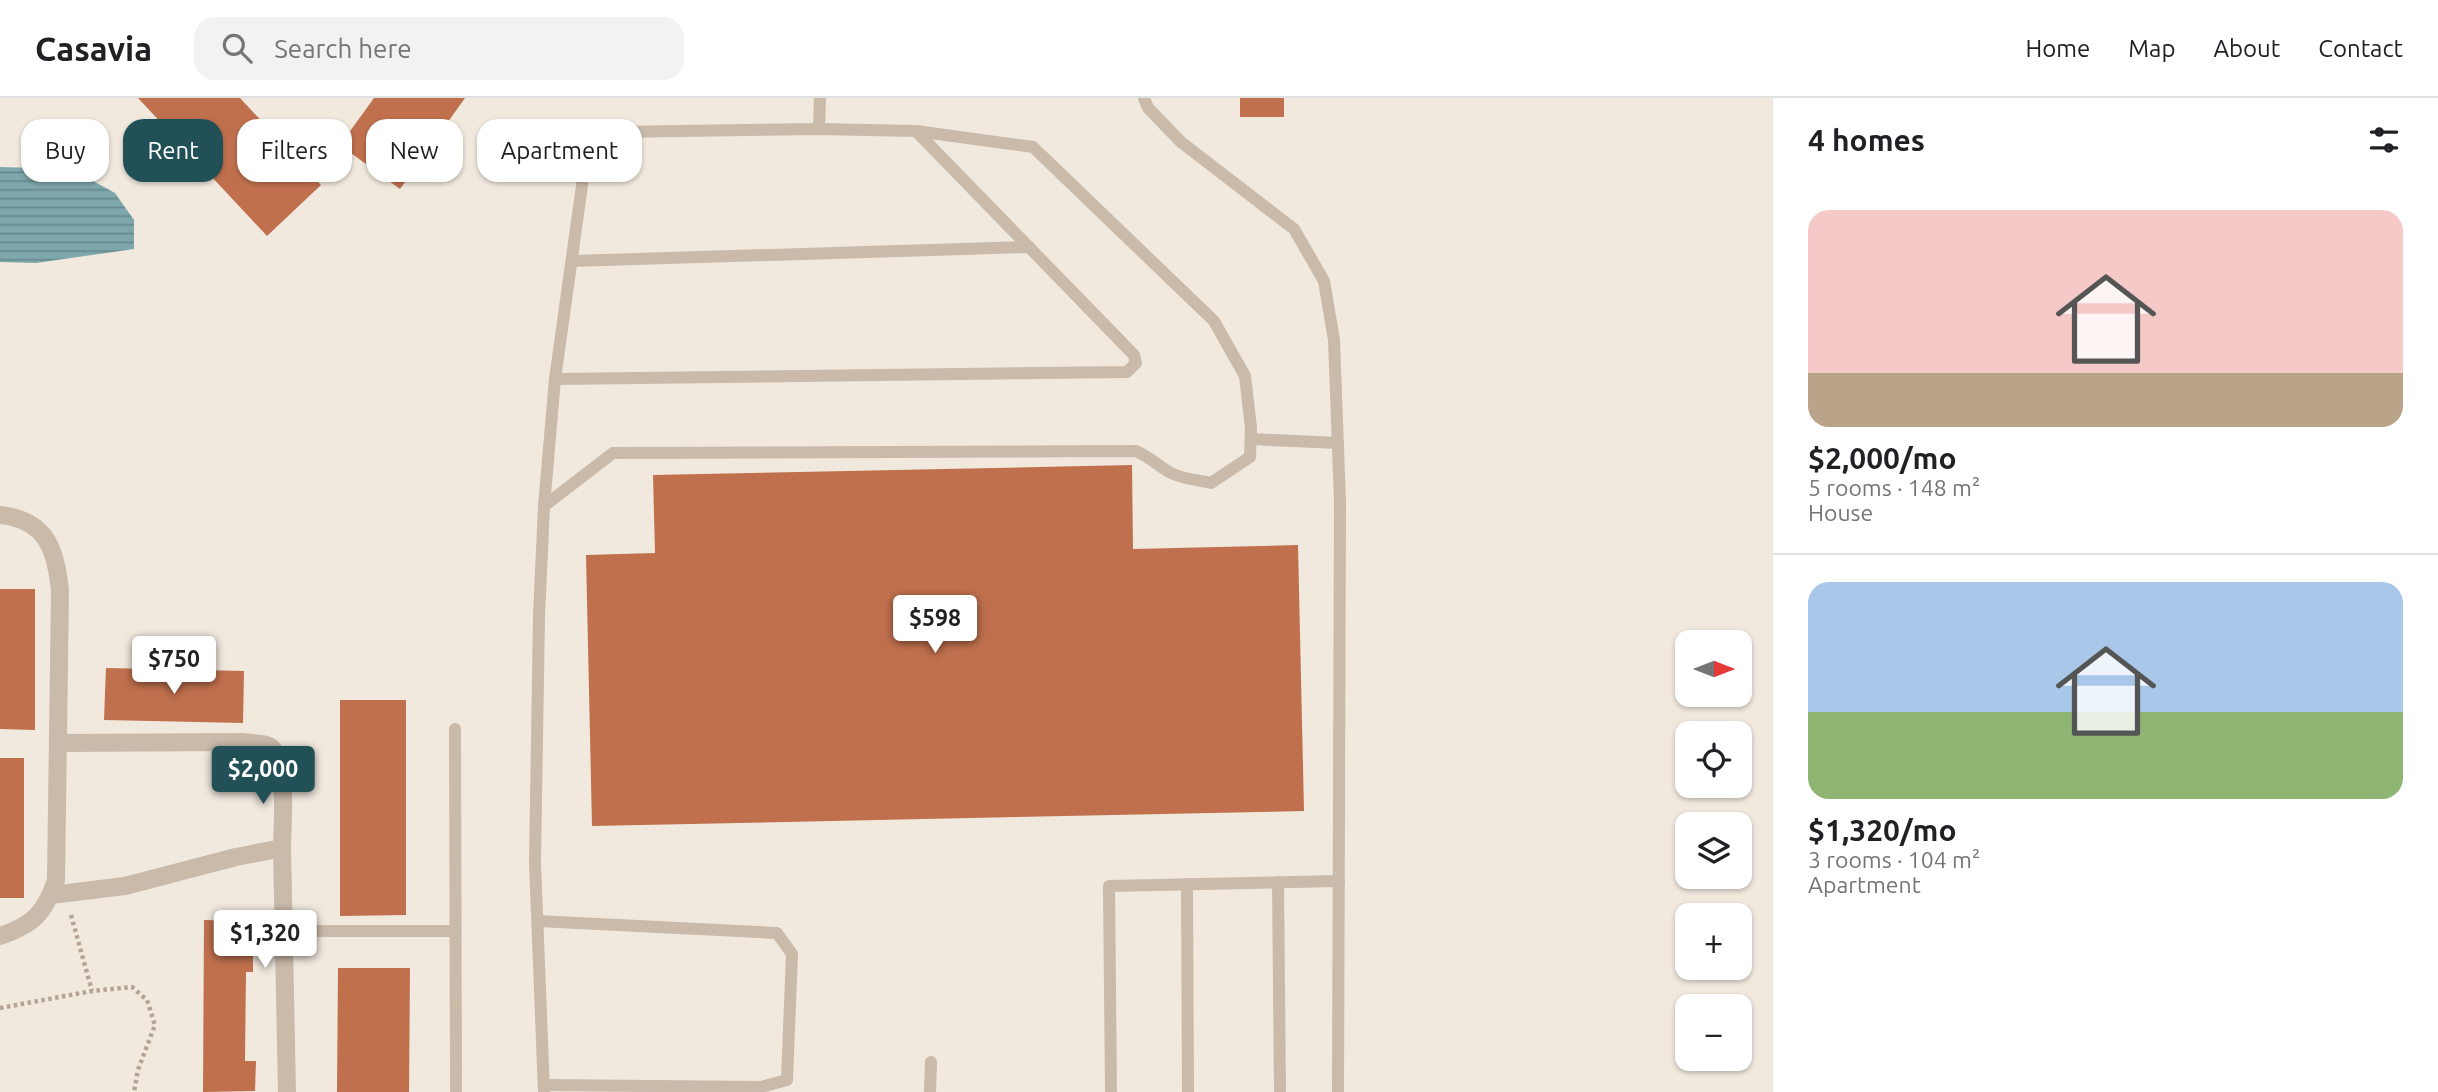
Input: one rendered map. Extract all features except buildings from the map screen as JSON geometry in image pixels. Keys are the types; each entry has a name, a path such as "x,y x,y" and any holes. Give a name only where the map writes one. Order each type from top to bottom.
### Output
{"street":[{"path":"0,515 31,524 46,538 57,561 60,591 58,895"},
{"path":"58,743 242,742 268,745 274,750 280,761 282,779 287,1092"},
{"path":"0,936 36,918 58,895 125,886 282,848"}],"lane":[{"path":"819,129 820,98"},
{"path":"1144,98 1148,108 1181,142 1294,229 1324,281 1334,340 1340,502 1338,1092"},
{"path":"538,921 776,933 792,954 787,1080 761,1087 544,1088 535,863 538,629 544,506 555,379 585,164 613,132 819,129 916,131 1033,147 1214,321 1245,376 1251,439 1250,457 1211,483 1174,475 1151,457 1136,451 613,453 544,506"},
{"path":"555,379 1128,372 1136,363 1134,355 916,131"},
{"path":"572,261 1029,247"},
{"path":"1251,439 1338,443"},
{"path":"455,729 456,1092"},
{"path":"1111,1092 1109,886 1339,881"},
{"path":"1278,882 1280,1092"},
{"path":"1187,884 1188,1092"},
{"path":"283,931 455,931"},
{"path":"930,1062 930,1092"}],"path":[{"path":"58,895 92,991"},
{"path":"0,1008 92,991 132,987 147,1000 155,1025 138,1070 134,1092"}],"water":[{"path":"0,167 21,168 21,182 95,182 115,193 134,220 134,249 36,263 0,262"}]}
